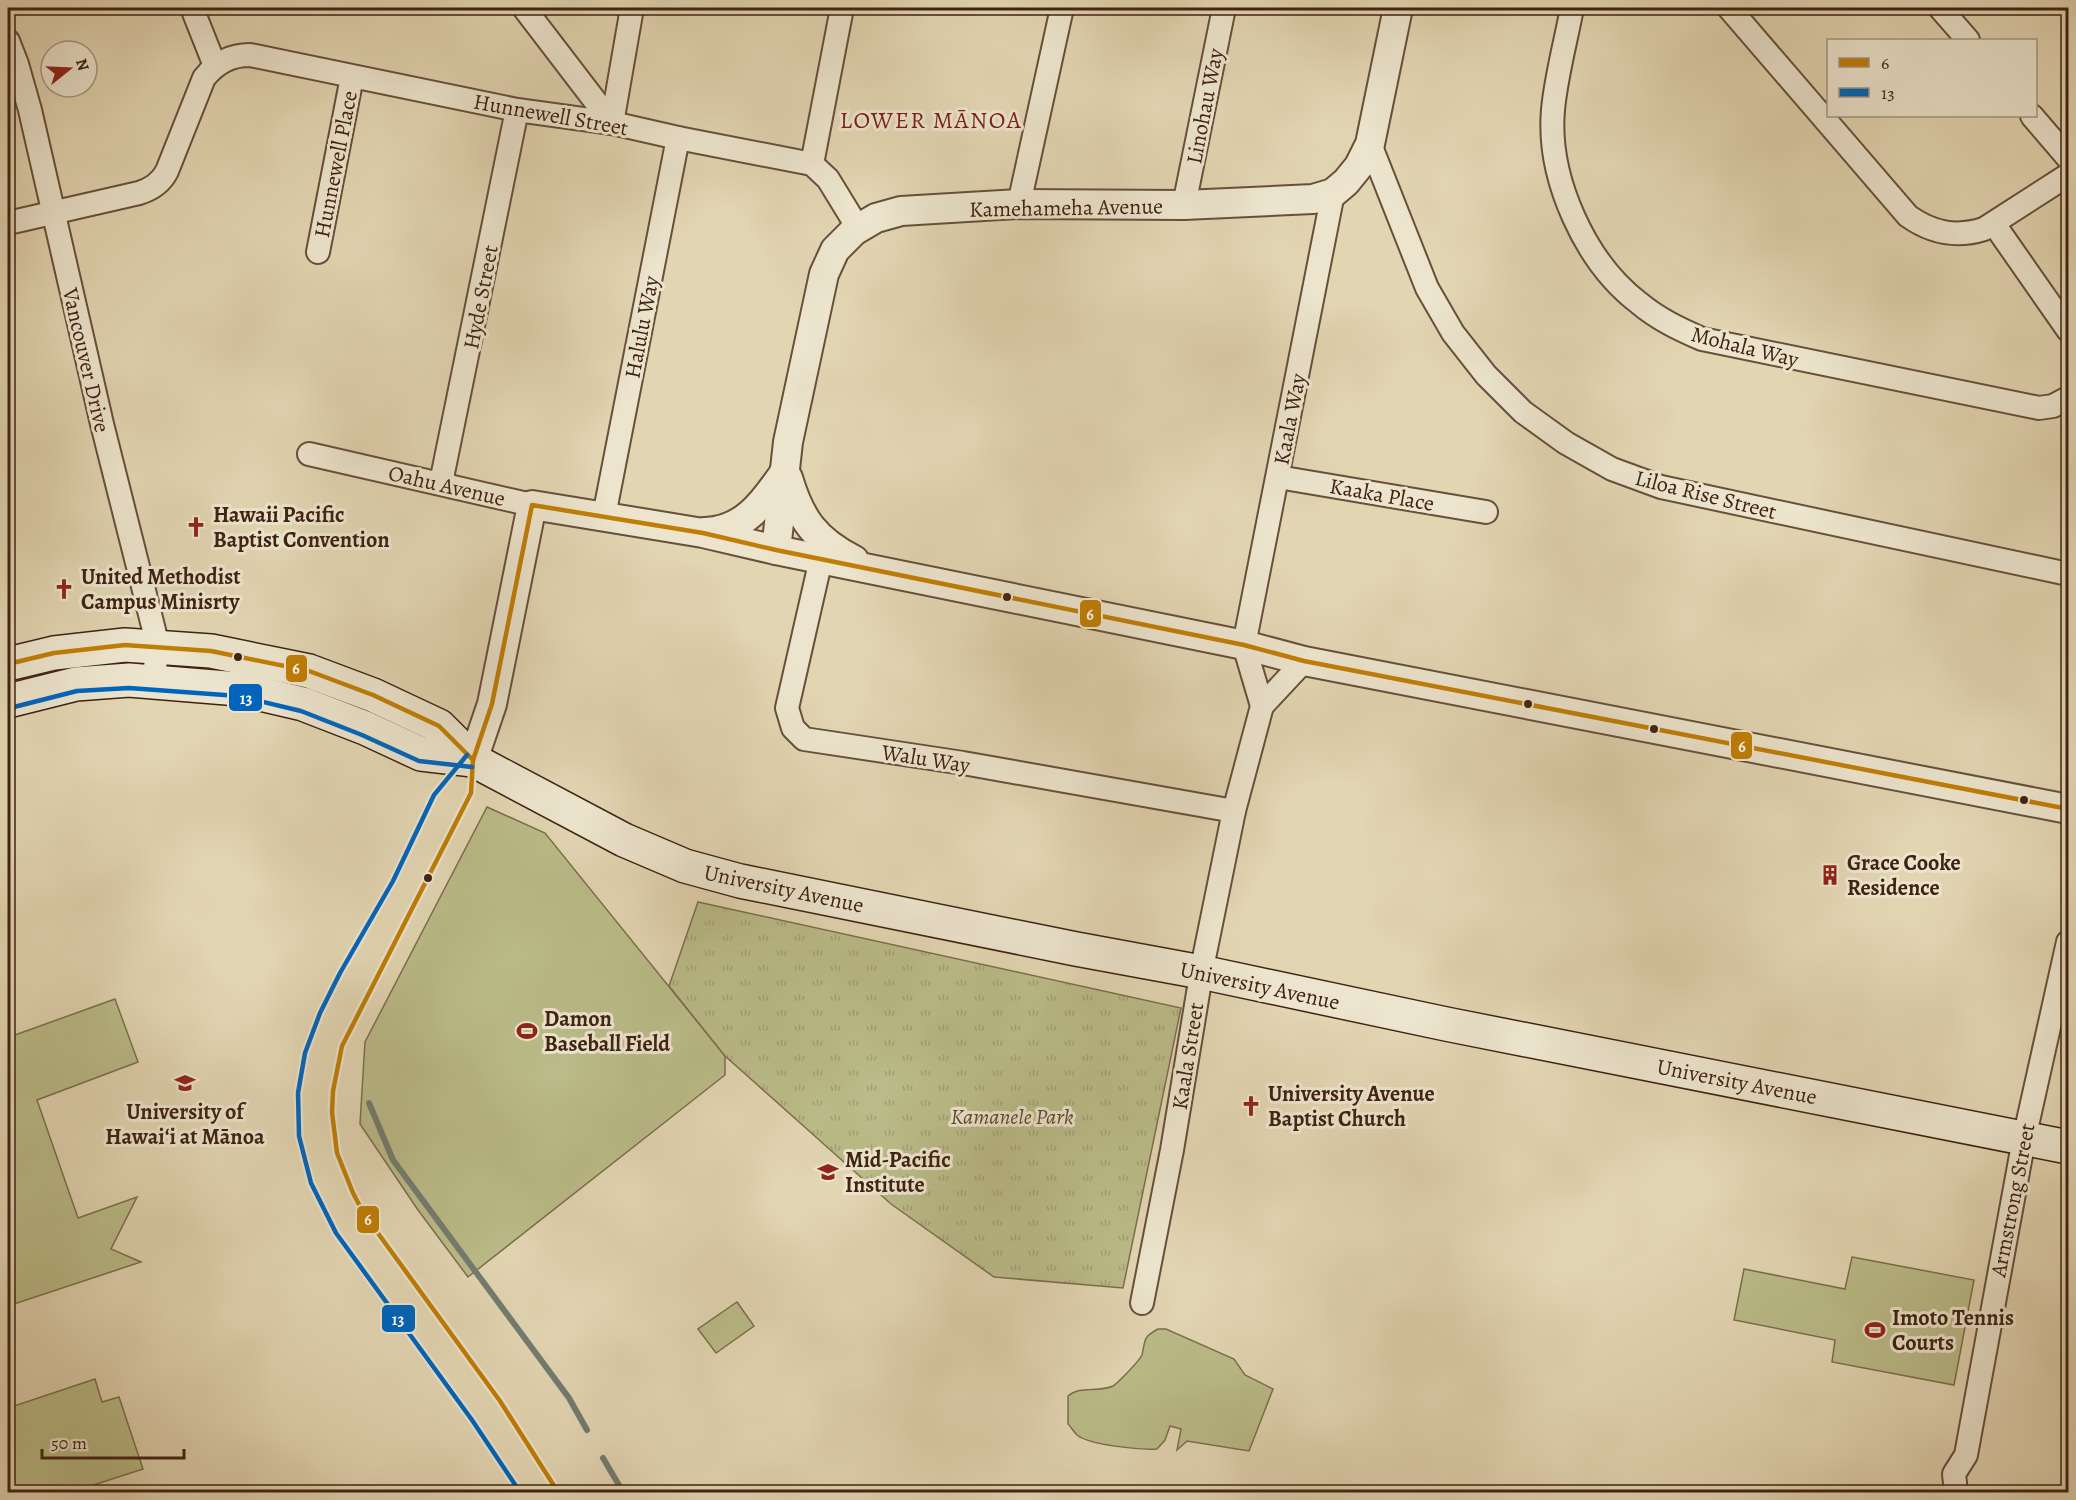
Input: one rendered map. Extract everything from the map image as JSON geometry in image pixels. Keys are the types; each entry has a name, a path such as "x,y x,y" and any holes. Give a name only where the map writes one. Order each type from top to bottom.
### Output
{"main road":[{"name":"University Avenue","path":"8,664 54,653 125,645 211,651 309,671 373,695 439,726 473,760 598,827 685,866 760,885 1202,972 1446,1024 2068,1148"},
{"name":"University Avenue","path":"8,701 76,684 129,680 239,688 303,704 365,728 421,754 473,760"}],"street":[{"path":"8,223 140,193 158,183 167,171 200,85 215,66 192,8"},
{"path":"524,8 612,123"},
{"path":"612,123 632,8"},
{"path":"842,8 812,164 828,179 858,228"},
{"path":"1019,204 1062,8"},
{"name":"Linohau Way","path":"1184,206 1224,8"},
{"path":"1333,193 1359,166 1370,144 1398,8"},
{"name":"Mohala Way","path":"1572,8 1553,111 1554,147 1561,183 1573,216 1590,248 1611,277 1637,302 1666,323 1702,339 2039,408 2053,406 2068,398"},
{"path":"1729,8 1908,216 1928,228 1950,234 1973,232 1994,224 2068,175"},
{"path":"1940,8 1967,39"},
{"name":"Vancouver Drive","path":"8,41 30,110 102,424 158,646 153,681"},
{"name":"Hunnewell Street","path":"215,66 235,56 258,55 352,77 517,110 612,123 812,164"},
{"name":"Hunnewell Place","path":"318,252 352,77"},
{"name":"Hyde Street","path":"443,484 443,473 517,110"},
{"path":"2033,117 2068,158"},
{"name":"Halulu Way","path":"604,516 678,138"},
{"name":"Liloa Rise Street","path":"1370,144 1427,288 1453,333 1486,375 1523,412 1566,443 1612,469 1661,487 2068,574"},
{"name":"Kamehameha Avenue","path":"874,569 837,551 814,531 797,506 785,470 788,442 824,274 836,250 858,228 876,218 901,211 1019,204 1184,206 1313,199 1333,193"},
{"name":"Kaala Way","path":"1244,645 1333,193"},
{"path":"1994,224 2068,330"},
{"name":"Oahu Avenue","path":"309,454 532,504 703,532 776,550 1244,645 1304,662 2068,809"},
{"path":"776,550 785,470"},
{"name":"Kamehameha Avenue","path":"703,532 725,529 746,519 764,502 785,470"},
{"name":"Kaaka Place","path":"1278,477 1486,512"},
{"path":"473,760 492,704 532,504"},
{"name":"Walu Way","path":"821,559 787,708 791,723 804,739 963,763 1234,811"},
{"path":"1244,645 1262,706"},
{"name":"Kaala Street","path":"1142,1303 1172,1150 1202,972 1234,811 1262,706 1304,662"},
{"name":"Armstrong Street","path":"1956,1492 1954,1474 1966,1455 2024,1138 2068,942"}],"green space":[{"name":"Damon Baseball Field","path":"487,807 545,833 725,1056 725,1075 468,1277 418,1210 360,1124 365,1042"},
{"name":"Kamanele Park","path":"698,902 1181,1008 1123,1288 994,1277 891,1204 725,1056 669,986"},
{"path":"115,999 138,1062 37,1100 78,1218 137,1197 111,1249 141,1262 8,1306 8,1015 15,1035"},
{"name":"Imoto Tennis Courts","path":"1852,1257 1974,1280 1954,1385 1832,1362 1835,1340 1734,1320 1744,1269 1845,1289"},
{"path":"737,1302 754,1326 716,1353 698,1329"},
{"path":"1158,1329 1166,1329 1234,1359 1245,1375 1273,1389 1249,1451 1187,1441 1177,1450 1181,1429 1170,1426 1165,1440 1157,1449 1115,1446 1083,1439 1068,1424 1068,1396 1078,1391 1113,1386 1137,1362 1142,1355 1147,1337"},
{"path":"95,1379 102,1402 119,1397 143,1469 72,1492 8,1492 8,1408"}],"waterway":[{"path":"369,1103 393,1160 569,1398 587,1430"},
{"path":"603,1458 623,1492"}],"transit line":[{"name":"6","path":"558,1492 500,1401 364,1214 337,1153 332,1112 333,1091 342,1046 471,793 473,760 492,704 532,505 703,533 776,550 1244,645 1304,661 2068,809"},
{"name":"6","path":"8,664 54,653 125,645 211,651 309,671 373,695 439,726 473,760"},
{"name":"13","path":"10,708 77,691 129,688 238,696 301,711 419,761 472,767"},
{"name":"13","path":"467,755 434,795 393,881 340,973 320,1013 305,1053 298,1093 299,1136 311,1183 336,1233 472,1420 520,1492"}],"place":[{"name":"Hawaii Pacific Baptist Convention","path":"196,527"},
{"name":"United Methodist Campus Minisrty","path":"64,589"},
{"name":"Grace Cooke Residence","path":"1830,875"},
{"name":"Damon Baseball Field","path":"527,1031"},
{"name":"University of Hawaiʻi at Mānoa","path":"185,1083"},
{"name":"University Avenue Baptist Church","path":"1251,1106"},
{"name":"Mid-Pacific Institute","path":"828,1172"},
{"name":"Imoto Tennis Courts","path":"1875,1330"}],"district":[{"name":"LOWER MĀNOA","path":"931,120"}]}
